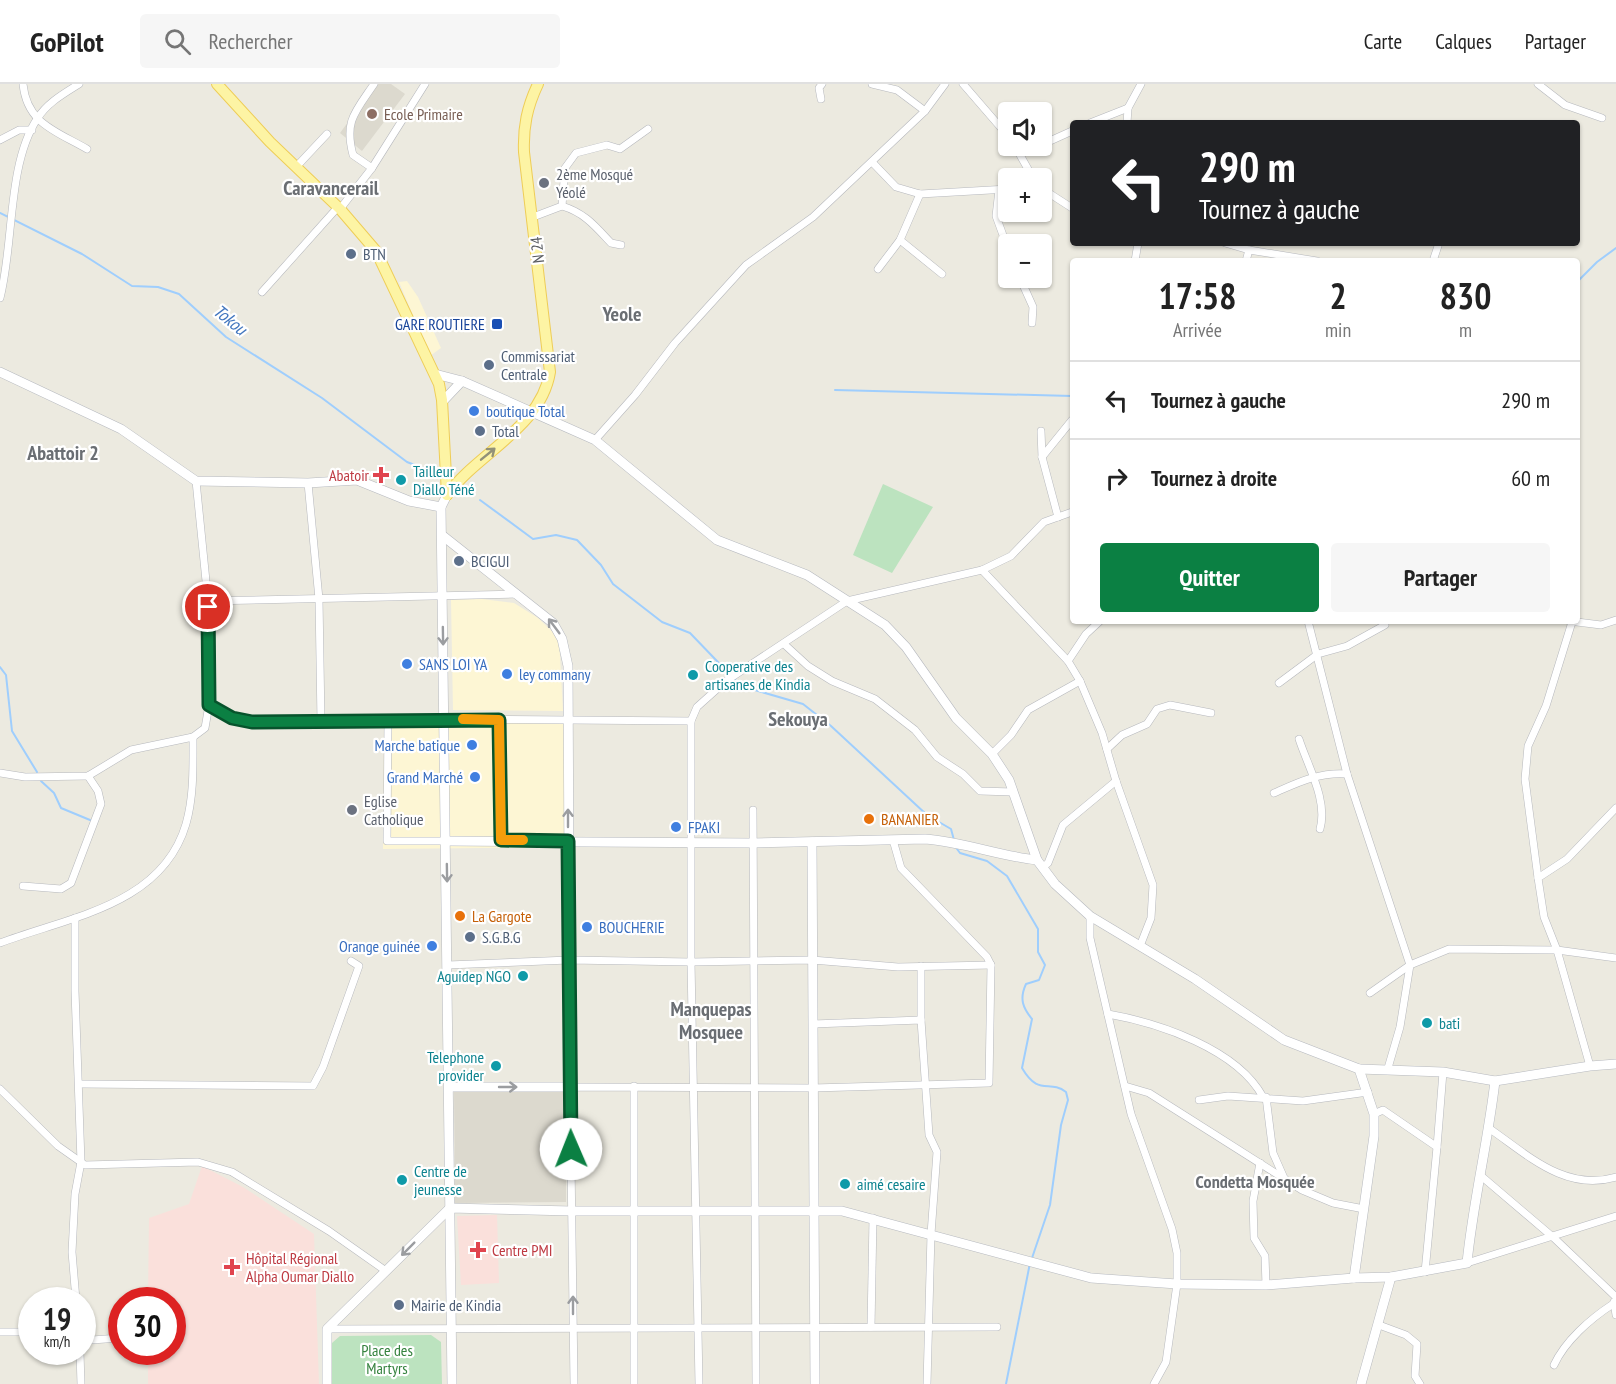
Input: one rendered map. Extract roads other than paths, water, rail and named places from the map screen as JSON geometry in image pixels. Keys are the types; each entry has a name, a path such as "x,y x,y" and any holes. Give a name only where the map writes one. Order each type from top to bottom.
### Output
{"main road":[{"path":"217,84 270,142 339,208 376,251 437,379 442,401 447,495"},
{"name":"N 24","path":"447,495 460,477 506,440 531,413 544,396 550,372 523,129 529,105 538,84"}],"street":[{"path":"23,84 24,101 36,120 87,148"},
{"path":"0,298 12,228 13,196 32,130 36,120 51,103 79,84"},
{"path":"372,168 353,155 348,135 351,117 374,84"},
{"path":"262,292 339,208 372,168 425,84"},
{"path":"872,84 897,90 925,111"},
{"path":"596,440 635,395 675,343 746,266 813,217 925,111 945,84"},
{"path":"963,84 998,124"},
{"path":"1127,120 1128,108 1141,84"},
{"path":"1538,84 1565,105 1602,118"},
{"path":"818,85 821,99"},
{"path":"1098,120 1128,108"},
{"path":"562,206 565,168 576,153 607,145 620,149 648,129"},
{"path":"0,140 19,130 32,130"},
{"path":"1052,140 1070,132"},
{"path":"297,166 327,134"},
{"path":"872,162 897,187 920,194 998,190"},
{"path":"878,269 900,240 920,194"},
{"path":"1052,195 1070,207"},
{"path":"998,199 996,216 998,222"},
{"path":"533,217 562,206 577,210 596,225 610,243 621,245"},
{"path":"900,240 942,274"},
{"path":"1235,246 1298,258"},
{"path":"1247,258 1248,250"},
{"path":"1024,288 1033,308 1032,323"},
{"path":"0,372 121,429 196,481 308,483 357,480 409,501 441,507"},
{"path":"437,379 462,381 596,440 717,540 807,575 885,625 906,646 956,718 992,753 1009,780 1040,864 1055,884 1090,916 1195,979 1284,1040 1359,1069 1388,1068 1443,1072 1495,1081 1616,1064"},
{"path":"442,401 462,381"},
{"path":"1042,457 1070,422"},
{"path":"1041,431 1042,457 1058,517"},
{"path":"0,773 25,777 88,776 131,750 193,737 205,728 209,705 208,601 196,481"},
{"path":"308,483 319,599 321,722"},
{"path":"447,495 441,507 452,1384"},
{"path":"699,1384 691,962 691,721 697,707 738,671 784,644 847,601 982,570 1011,556 1044,522 1070,513"},
{"path":"443,536 553,623 562,639 567,666 574,1384"},
{"path":"982,570 1068,661 1080,681 1107,749 1153,885 1151,918 1140,946"},
{"path":"208,601 517,594"},
{"path":"1580,623 1601,625 1616,620"},
{"path":"1068,661 1086,634 1097,624"},
{"path":"1309,624 1347,774 1410,965 1400,1027 1388,1068"},
{"path":"1569,624 1546,706 1528,746 1525,779 1544,917 1557,950 1590,1066"},
{"path":"1279,683 1318,654 1347,646 1385,625"},
{"path":"784,644 808,666 832,681 875,699 915,730 937,757 963,774 980,791 1013,792"},
{"path":"992,753 1011,735 1028,710 1080,681"},
{"path":"209,705 232,718 252,722 444,719 691,721"},
{"path":"1107,749 1122,735 1147,724 1157,709 1170,705 1211,713"},
{"path":"388,720 387,841 752,843 952,841 1040,864 1048,863 1063,825 1116,781"},
{"path":"499,720 501,840"},
{"path":"0,943 42,927 99,910 136,892 153,878 177,845 187,821 193,779 193,737"},
{"path":"1299,739 1322,801 1323,817 1320,829"},
{"path":"1274,793 1311,776 1347,774"},
{"path":"23,886 61,889 70,883 100,804 98,791 88,776"},
{"path":"1538,878 1567,860 1616,808"},
{"path":"753,810 756,1384"},
{"path":"449,1087 753,1086 813,1088 989,1083 991,965 987,957 901,868 893,840"},
{"path":"812,842 815,1384"},
{"path":"1090,916 1090,938 1131,1114 1172,1229 1177,1253 1177,1284 1166,1362 1154,1384"},
{"path":"75,918 81,1162 75,1194 72,1252 75,1287"},
{"path":"1370,993 1410,965 1449,949 1557,950 1616,958"},
{"path":"448,965 569,960 691,962 812,960 921,966 991,965"},
{"path":"80,1084 313,1086 323,1067 359,966 351,961"},
{"path":"921,966 921,1020 929,1135 937,1152 931,1234 927,1384"},
{"path":"1108,1014 1135,1018 1192,1040 1238,1066 1255,1082 1265,1097 1273,1153 1284,1178"},
{"path":"813,1024 921,1020"},
{"path":"1354,1278 1374,1136 1374,1114 1359,1069"},
{"path":"1425,1272 1443,1072"},
{"path":"1467,1263 1480,1175 1490,1129 1495,1081"},
{"path":"634,1086 634,1384"},
{"path":"1125,1086 1149,1093 1284,1178 1333,1203 1364,1209"},
{"path":"0,1089 58,1146 85,1165 198,1162 232,1172 329,1231 386,1271"},
{"path":"1199,1100 1228,1096 1303,1101 1368,1092"},
{"path":"1374,1114 1383,1110 1437,1147"},
{"path":"1490,1129 1556,1175 1574,1179 1616,1177"},
{"path":"1260,1163 1253,1201 1254,1238 1265,1256 1266,1285"},
{"path":"1480,1175 1554,1238 1615,1300 1616,1315"},
{"path":"327,1384 327,1329 450,1208 572,1211 814,1209 843,1211 1091,1278 1177,1284 1266,1285 1392,1277 1425,1272 1467,1263 1554,1238 1616,1216"},
{"path":"871,1327 873,1218"},
{"path":"1361,1384 1392,1277"},
{"path":"1554,1365 1562,1349 1615,1300"},
{"path":"1379,1325 1406,1335 1417,1344 1415,1376 1420,1384"},
{"path":"327,1329 997,1327"},
{"path":"0,1332 18,1332"},
{"path":"80,1365 81,1384"}],"waterway":[{"name":"Tokou","path":"0,213 82,254 132,286 158,287 179,294 226,337 322,398 407,462 433,472"},
{"path":"1580,279 1616,248"},
{"path":"835,390 1070,396"},
{"path":"480,500 533,539 556,535 577,540 601,565 613,584 662,622 690,633 741,686 803,704 831,726 927,815 951,829 954,840"},
{"path":"0,667 6,675 12,731 37,772"},
{"path":"41,781 54,793 61,808 90,820"},
{"path":"954,845 960,853 987,861 1007,876 1038,929 1038,952 1045,965 1039,980 1026,984 1023,994 1024,1007 1032,1019 1022,1068 1028,1077 1039,1085 1060,1088 1066,1092 1068,1100 1061,1125 1050,1205 1032,1258"},
{"path":"1006,1384 1030,1263"}],"place":[{"name":"Ecole Primaire","path":"372,114"},
{"name":"2ème Mosqué Yéolé","path":"544,183"},
{"name":"BTN","path":"351,254"},
{"name":"GARE ROUTIERE","path":"497,324"},
{"name":"Commissariat Centrale","path":"489,365"},
{"name":"boutique Total","path":"474,411"},
{"name":"Total","path":"480,431"},
{"name":"Abatoir","path":"381,475"},
{"name":"Tailleur Diallo Téné","path":"401,480"},
{"name":"BCIGUI","path":"459,561"},
{"name":"SANS LOI YA","path":"407,664"},
{"name":"ley commany","path":"507,674"},
{"name":"Cooperative des artisanes de Kindia","path":"693,675"},
{"name":"Marche batique","path":"472,745"},
{"name":"Grand Marché","path":"475,777"},
{"name":"Eglise Catholique","path":"352,810"},
{"name":"BANANIER","path":"869,819"},
{"name":"FPAKI","path":"676,827"},
{"name":"La Gargote","path":"460,916"},
{"name":"BOUCHERIE","path":"587,927"},
{"name":"S.G.B.G","path":"470,937"},
{"name":"Orange guinée","path":"432,946"},
{"name":"Aguidep NGO","path":"523,976"},
{"name":"bati","path":"1427,1023"},
{"name":"Telephone provider","path":"496,1066"},
{"name":"Centre de jeunesse","path":"402,1180"},
{"name":"aimé cesaire","path":"845,1184"},
{"name":"Centre PMI","path":"478,1250"},
{"name":"Hôpital Régional Alpha Oumar Diallo","path":"232,1267"},
{"name":"Mairie de Kindia","path":"399,1305"}],"district":[{"name":"Caravancerail","path":"331,188"},
{"name":"Yeole","path":"622,314"},
{"name":"Abattoir 2","path":"63,453"},
{"name":"Sekouya","path":"798,719"},
{"name":"Manquepas Mosquee","path":"711,1020"},
{"name":"Сondetta Mosquée","path":"1255,1182"}],"park label":[{"name":"Place des Martyrs","path":"387,1359"}]}
